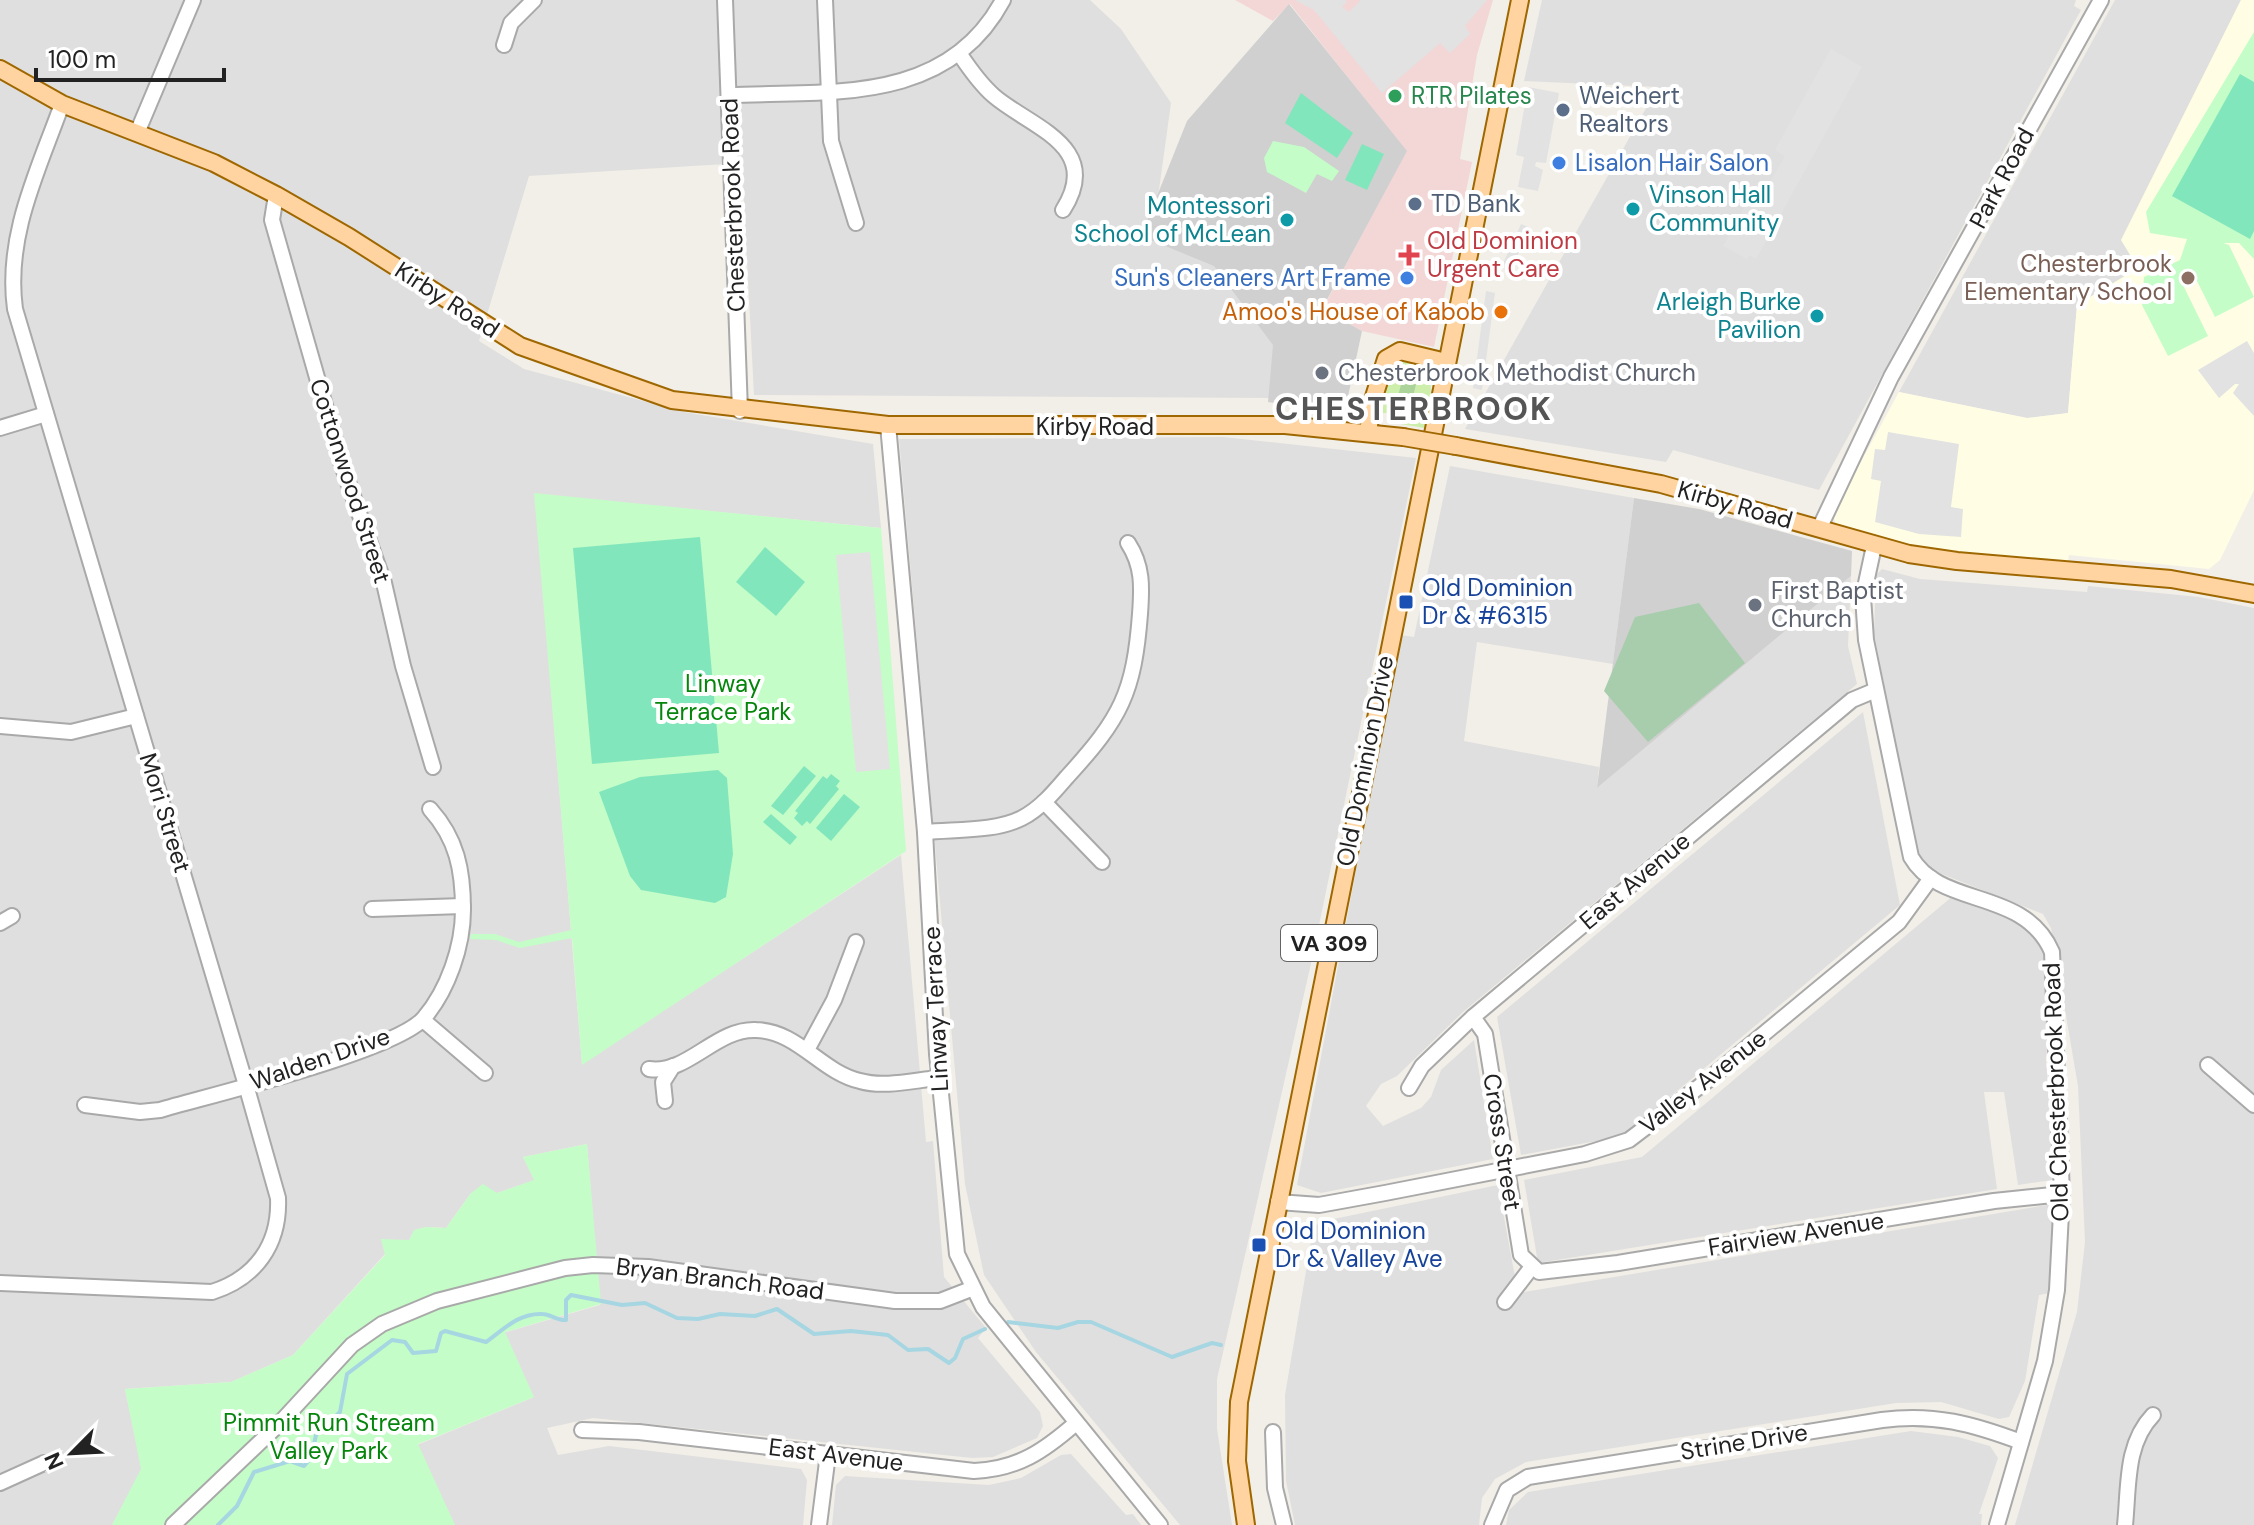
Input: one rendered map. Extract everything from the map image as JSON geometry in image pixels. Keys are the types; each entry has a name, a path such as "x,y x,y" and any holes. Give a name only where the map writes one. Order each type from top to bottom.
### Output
{"main road":[{"name":"Old Dominion Drive","path":"1246,1525 1237,1461 1239,1402 1520,0"},
{"name":"Kirby Road","path":"0,69 62,104 214,163 276,195 349,237 520,346 672,400 740,411 888,425 1285,425 1403,437 1646,481 1874,546 1957,561 2171,579 2254,594"},
{"path":"1368,433 1380,376 1393,353 1413,353 1446,362"}],"street":[{"path":"137,133 193,0"},
{"path":"504,45 511,23 534,0"},
{"name":"Chesterbrook Road","path":"725,0 740,411"},
{"path":"825,0 827,91 836,167 856,223"},
{"path":"729,95 896,85 941,66 959,53 989,23 1003,0"},
{"name":"Park Road","path":"1819,529 1891,377 2101,0"},
{"path":"959,53 991,94 1045,128 1069,155 1073,189 1063,210"},
{"name":"Mori Street","path":"0,1283 206,1293 227,1288 251,1272 271,1245 279,1213 278,1198 246,1085 15,309 12,262 18,224 62,104"},
{"name":"Cottonwood Street","path":"276,195 272,220 338,450 384,583 403,666 433,767"},
{"path":"0,428 46,414"},
{"name":"Linway Terrace","path":"888,425 925,832 939,1078 953,1235 971,1289 1160,1525"},
{"path":"925,832 1004,824 1032,812 1100,741 1126,697 1137,656 1142,580 1140,566 1128,543"},
{"path":"1874,546 1863,597 1876,690 1907,847 1916,867 1931,878"},
{"name":"East Avenue","path":"1409,1088 1422,1066 1473,1017 1852,700 1876,690"},
{"path":"0,726 71,732 136,716"},
{"path":"1044,802 1102,862"},
{"path":"430,809 449,829 457,852 463,906 462,935 454,962 423,1020 485,1073"},
{"name":"Valley Avenue","path":"1278,1202 1319,1205 1507,1170 1629,1140 1718,1072 1899,922 1931,878"},
{"name":"Old Chesterbrook Road","path":"1931,878 2023,915 2045,936 2052,952 2062,1194 2061,1244 2053,1322 2035,1402 1997,1525"},
{"path":"372,909 463,906"},
{"path":"807,1050 834,1000 856,942"},
{"name":"Cross Street","path":"1473,1017 1485,1034 1521,1255 1531,1268"},
{"name":"Walden Drive","path":"85,1105 140,1112 160,1110 376,1046 423,1020"},
{"path":"649,1069 673,1066 739,1031 769,1031 860,1081 939,1078"},
{"path":"2208,1065 2254,1105"},
{"path":"665,1101 663,1082 673,1066"},
{"name":"Fairview Avenue","path":"1531,1268 1548,1273 1994,1201 2062,1194"},
{"name":"Bryan Branch Road","path":"173,1525 279,1424 352,1345 382,1324 437,1301 565,1268 593,1265 648,1267 895,1301 940,1301 971,1289"},
{"path":"1505,1302 1531,1268"},
{"path":"2125,1525 2132,1450 2136,1437 2153,1415"},
{"name":"Strine Drive","path":"1492,1525 1507,1490 1528,1477 1867,1422 1933,1416 1979,1427 2021,1442"},
{"name":"East Avenue","path":"582,1430 639,1432 974,1471 992,1470 1029,1459 1076,1423"},
{"path":"1273,1432 1275,1488 1284,1525"},
{"path":"819,1525 828,1454"},
{"path":"0,1483 44,1463"}],"shaded area":[{"path":"0,0 1090,0 1121,29 1171,103 1153,233 1224,268 1284,346 1275,398 754,395 742,163 529,176 479,341 524,369 684,412 873,444 881,528 535,494 582,1064 901,855 926,1142 933,1141 944,1277 986,1328 978,1338 1040,1412 1043,1426 1037,1438 993,1457 972,1458 593,1418 547,1428 558,1455 609,1446 801,1469 807,1480 803,1525 454,1525 417,1445 532,1398 503,1333 600,1305 587,1144 523,1157 535,1180 497,1193 471,1193 446,1228 415,1230 409,1240 385,1254 293,1355 231,1382 125,1389 142,1470 112,1525 0,1525"},
{"path":"1235,0 1493,0 1477,55 1460,159 1472,162 1434,347 1362,331 1322,310 1406,151 1290,4 1273,21"},
{"path":"1295,0 1345,0 1347,2 1342,7 1349,12 1361,0 1487,0 1465,26 1470,34 1450,53 1440,43 1382,93 1314,10"},
{"path":"1542,0 2076,0 2074,6 2081,10 1819,490 1673,450 1666,462 1465,429 1658,87 1524,81"},
{"path":"2115,0 2241,0 2122,240 2139,268 2077,305 2068,413 2027,418 1899,392"},
{"name":"Chesterbrook Elementary School","path":"2241,0 2254,0 2254,490 2220,560 2209,569 2069,555 2067,567 1917,553 1840,531 1832,515 1899,392 2027,418 2068,413 2077,305 2138,268 2121,240"},
{"path":"1289,4 1407,151 1322,309 1362,331 1344,415 1268,402 1273,345 1214,266 1141,236 1187,121"},
{"path":"1831,49 1862,67 1756,259 1750,255 1747,259 1723,246 1758,182 1767,187 1785,156 1775,150"},
{"path":"1528,87 1559,93 1546,163 1536,162 1535,166 1543,170 1538,191 1518,187 1524,157 1516,155"},
{"path":"1521,224 1530,228 1510,272 1501,268"},
{"path":"1486,291 1495,293 1482,390 1473,388"},
{"path":"2247,341 2254,353 2254,416 2233,393 2239,384 2219,398 2198,370"},
{"path":"1888,432 1959,444 1951,507 1963,509 1961,537 1919,534 1875,522 1881,481 1871,479 1875,449 1885,450"},
{"path":"1223,437 1416,458 1312,959 1217,1379 1217,1429 1232,1525 1180,1525 1036,1352 984,1275 965,1184 899,439"},
{"path":"1450,466 1634,498 1613,664 1477,642 1464,741 1599,767 1597,788 1851,576 1848,646 1857,684 1463,1012 1397,1076 1381,1084 1366,1106 1383,1126 1421,1108 1431,1097 1441,1070 1474,1040 1493,1159 1321,1193 1297,1185 1400,635 1414,637"},
{"path":"1634,498 1699,509 1852,551 1851,576 1597,788"},
{"path":"870,552 890,769 856,772 836,555"},
{"path":"1882,569 1920,579 2087,592 2088,586 2199,597 2254,608 2254,1525 2015,1525 2077,1312 2085,1242 2078,1086 2051,928 2043,914 1919,865 1874,633 1876,575"},
{"path":"1863,712 1900,905 1623,1136 1521,1155 1497,1017"},
{"path":"1954,895 2028,922 2052,966 2046,1063 2058,1179 2018,1185 2004,1092 1984,1092 1997,1189 1538,1263 1524,1180 1642,1157"},
{"path":"1498,1185 1518,1293 2059,1203 2050,1293 2039,1295 2025,1381 2009,1417 1999,1419 1941,1402 1896,1403 1526,1462 1495,1479 1482,1498 1479,1525 1295,1525 1286,1481 1285,1395 1313,1230 1319,1222"},
{"path":"1911,1431 1958,1437 1990,1446 1998,1458 1979,1514 1982,1514 1981,1525 1506,1525 1509,1510 1528,1492"},
{"path":"1071,1454 1126,1515 1133,1514 1141,1525 832,1525 836,1485 845,1476 989,1485 1021,1478 1061,1455"}],"green space":[{"path":"2254,32 2254,259 2239,243 2223,243 2229,245 2254,297 2215,317 2196,279 2188,277 2183,285 2208,336 2168,356 2142,305 2144,277 2180,260 2187,239 2150,233 2146,212"},
{"path":"2240,74 2254,82 2254,231 2250,239 2172,196"},
{"path":"1301,93 1353,133 1337,158 1285,123"},
{"path":"1273,141 1304,147 1339,171 1332,181 1317,174 1306,193 1267,172 1264,158"},
{"path":"1362,144 1384,154 1367,190 1345,180"},
{"path":"1398,361 1413,364 1428,375 1431,393 1425,428 1400,424 1389,413 1382,413 1389,371","holes":["1404,377 1417,381 1411,405 1406,409 1399,407 1397,399"]},
{"path":"1410,370 1417,381 1411,405 1402,409 1397,399 1404,374"},
{"name":"Linway Terrace Park","path":"534,493 881,528 906,851 582,1065 572,938 520,948 496,940 470,939 471,934 495,934 519,942 571,930"},
{"path":"700,537 719,753 592,764 573,548"},
{"path":"765,547 805,582 776,616 736,582"},
{"path":"1699,603 1745,663 1648,742 1604,691 1635,617"},
{"path":"804,766 816,776 783,815 771,806"},
{"path":"718,770 727,778 733,854 726,897 715,903 641,890 630,876 599,792 640,777"},
{"path":"831,774 840,781 836,786 839,789 810,824 807,821 802,826 794,818 798,813 795,811 823,776 827,779"},
{"path":"844,794 860,807 831,841 816,828"},
{"path":"771,814 797,837 790,845 763,822"},
{"name":"Pimmit Run Stream Valley Park","path":"587,1144 601,1304 505,1332 534,1397 418,1444 455,1525 112,1525 141,1469 125,1389 231,1382 293,1355 385,1255 381,1239 409,1240 414,1230 446,1228 471,1193 483,1184 497,1193 534,1180 523,1157"}],"waterway":[{"path":"218,1525 237,1506 254,1472 290,1461 304,1466 311,1458 316,1435 340,1412 347,1374 392,1340 405,1342 413,1353 436,1351 441,1333 445,1331 486,1342 511,1323 533,1314 566,1320 566,1300 571,1295 622,1305 645,1303 677,1318 698,1319 720,1314 755,1316 777,1309 814,1334 851,1331 888,1335 908,1350 928,1349 949,1363 955,1358 963,1339 985,1329"},
{"path":"1008,1322 1058,1328 1091,1322 1172,1357 1212,1343 1221,1345"}],"place":[{"name":"RTR Pilates","path":"1395,96"},
{"name":"Weichert Realtors","path":"1563,110"},
{"name":"Lisalon Hair Salon","path":"1559,163"},
{"name":"TD Bank","path":"1415,204"},
{"name":"Vinson Hall Community","path":"1633,209"},
{"name":"Montessori School of McLean","path":"1287,220"},
{"name":"Old Dominion Urgent Care","path":"1409,255"},
{"name":"Sun's Cleaners Art Frame","path":"1407,278"},
{"name":"Chesterbrook Elementary School","path":"2188,278"},
{"name":"Amoo's House of Kabob","path":"1501,312"},
{"name":"Arleigh Burke Pavilion","path":"1817,316"},
{"name":"Chesterbrook Methodist Church","path":"1322,373"},
{"name":"Old Dominion Dr & #6315","path":"1406,602"},
{"name":"First Baptist Church","path":"1755,605"},
{"name":"Old Dominion Dr & Valley Ave","path":"1259,1245"}],"district":[{"name":"CHESTERBROOK","path":"1414,409"}]}
